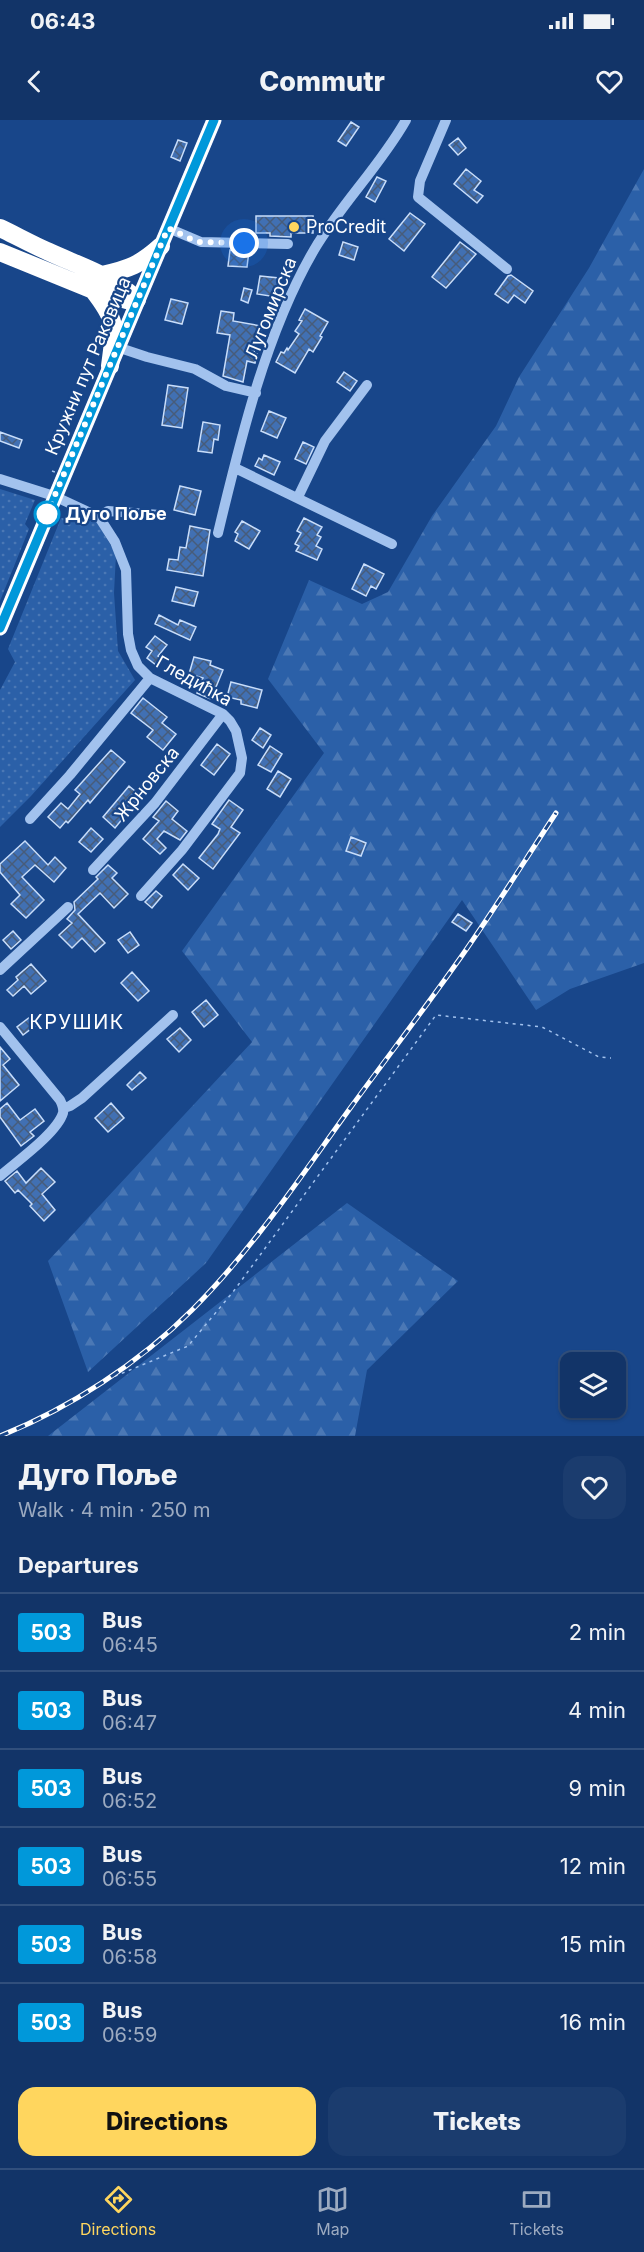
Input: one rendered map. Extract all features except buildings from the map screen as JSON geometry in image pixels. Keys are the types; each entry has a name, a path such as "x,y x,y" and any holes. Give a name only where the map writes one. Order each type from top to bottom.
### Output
{"highway":[{"path":"0,228 47,251 98,282 113,323 110,366"},
{"path":"98,282 136,266 160,246"},
{"path":"0,252 98,282 118,283 137,300"}],"main road":[{"name":"Кружни пут Раковица","path":"0,628 214,120"}],"street":[{"name":"Лугомирска","path":"218,533 256,393 284,312 312,253 388,149 406,120"},
{"path":"446,120 420,181 417,190 418,197 507,269"},
{"path":"168,228 201,242 288,244"},
{"path":"117,347 195,369 226,386 256,393"},
{"path":"298,497 325,441 366,386"},
{"path":"235,468 392,544"},
{"path":"0,479 54,496 99,518 108,511 160,515"},
{"name":"Гледићка","path":"99,518 115,542 126,570 128,634 131,650 138,666 150,678 223,714 236,731 242,758 240,772 182,850 141,896"},
{"path":"30,819 90,753 150,678"},
{"name":"Жрновска","path":"93,870 155,803 223,714"},
{"path":"0,970 68,907"},
{"path":"64,1108 82,1098 173,1015"},
{"path":"0,1027 60,1100 64,1108 63,1114 48,1134 0,1176"}],"path":[{"path":"52,471 72,478"},
{"path":"101,1382 188,1346 233,1292 436,1015 542,1027 599,1057 611,1058"}],"green space":[{"path":"644,169 644,963 570,989 536,1010 462,900 206,1263 88,1372 48,1261 252,1042 182,951 324,753 268,679 309,580 362,604 388,592 432,516 496,426 519,377 589,268"},
{"path":"0,489 35,500 25,524 29,529 0,601"},
{"path":"61,518 96,521 116,554 114,593 118,651 135,680 31,796 0,827 0,690 15,662 8,649"},
{"path":"347,1203 458,1281 367,1370 355,1436 48,1436"}],"railway":[{"path":"0,1436 78,1398 126,1366 171,1329 214,1287 276,1212 443,982 482,927 556,813"}],"bus line":[{"name":"503","path":"0,628 214,120"}],"place":[{"name":"ProCredit","path":"294,227"},
{"name":"Дуго Поље","path":"47,514"}],"district":[{"name":"КРУШИК","path":"77,1022"}],"route":[{"path":"47,514 168,228 197,242 244,243"}]}
